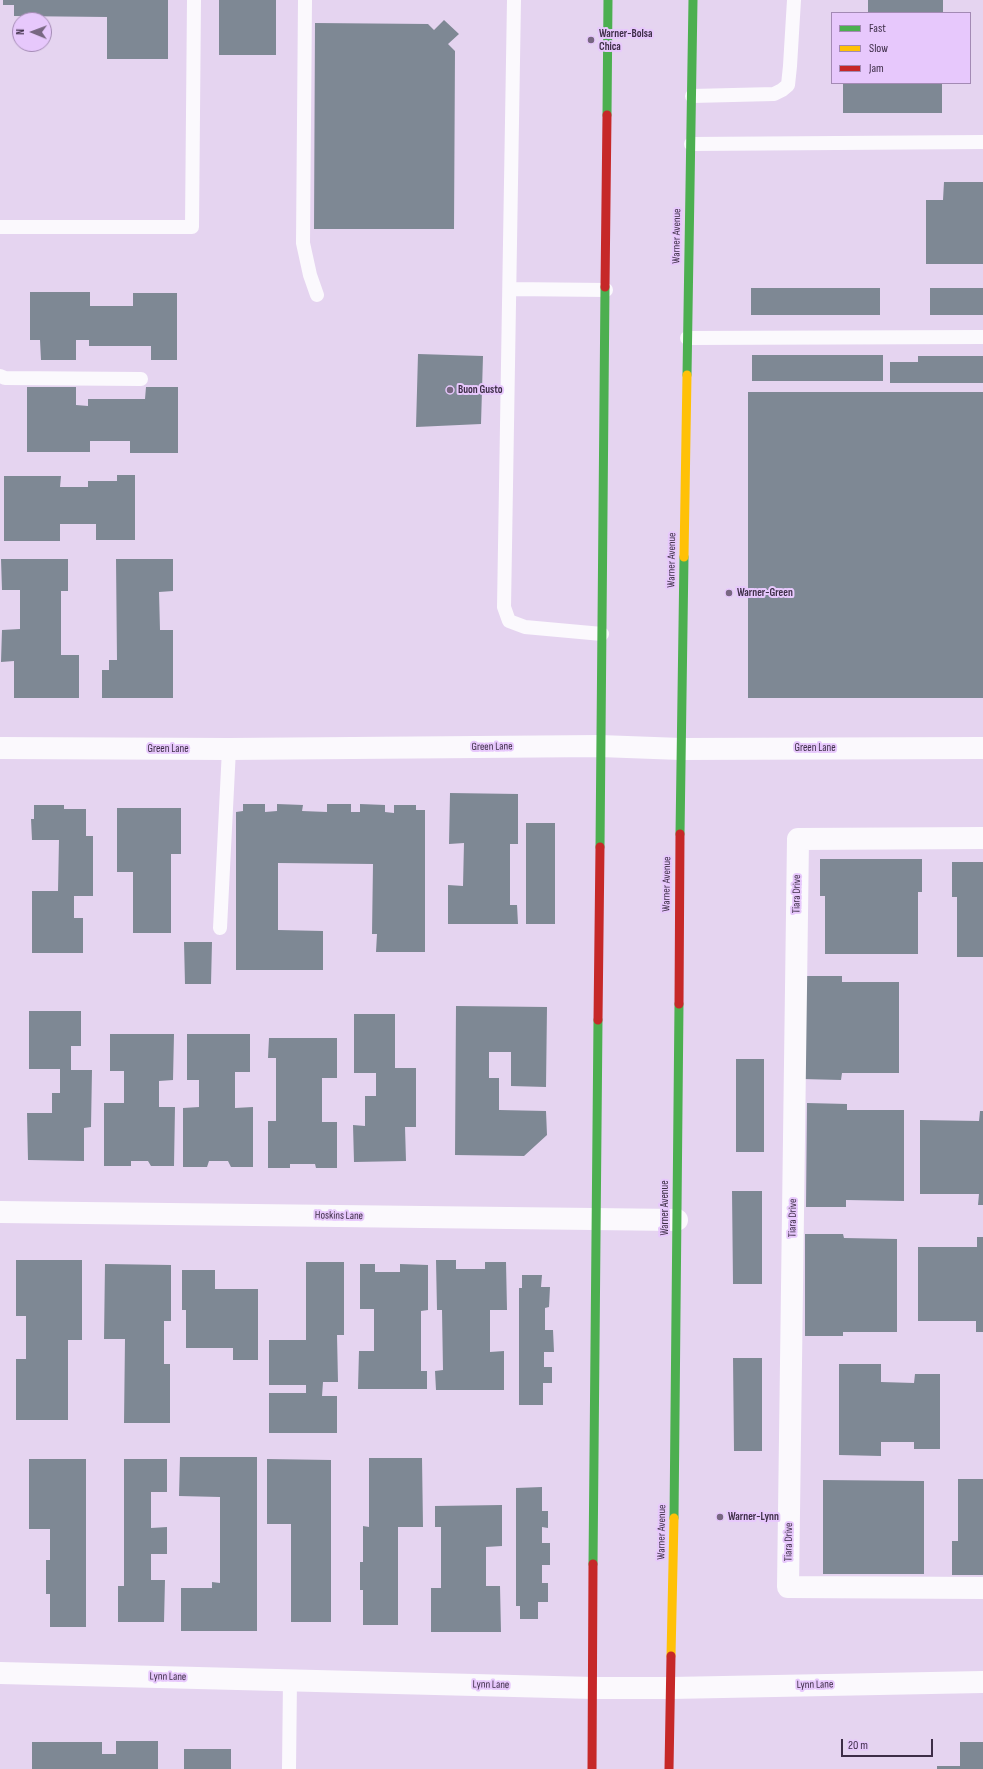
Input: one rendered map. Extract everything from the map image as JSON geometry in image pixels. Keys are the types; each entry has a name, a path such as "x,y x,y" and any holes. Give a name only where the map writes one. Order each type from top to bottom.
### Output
{"main road":[{"path":"592,1769 600,746 608,0"},
{"name":"Warner Avenue","path":"669,1769 677,1220 681,749 693,0"}],"street":[{"name":"Green Lane","path":"0,748 229,749 600,746 681,749 983,748"},
{"name":"Tiara Drive","path":"983,838 798,839 788,1587 983,1588"},
{"name":"Hoskins Lane","path":"0,1212 677,1220"},
{"name":"Lynn Lane","path":"0,1673 593,1688 983,1682"}],"lane":[{"path":"0,227 192,227 194,0"},
{"path":"305,0 303,243 310,275 317,295"},
{"path":"514,0 504,607 510,621 525,627 602,634"},
{"path":"692,96 774,94 782,90 788,84 794,0"},
{"path":"691,144 983,142"},
{"path":"510,289 606,290"},
{"path":"688,338 983,337"},
{"path":"0,376 5,378 141,379"},
{"path":"220,928 229,749"},
{"path":"289,1769 290,1680"}],"building":[{"path":"3,0 168,0 168,59 107,59 107,17 52,16 52,12 14,12 14,5 3,5"},
{"path":"219,0 276,0 276,55 219,55"},
{"path":"868,0 943,0 943,12 868,12"},
{"path":"444,20 459,34 448,44 455,51 454,229 314,229 315,23 428,24 434,30"},
{"path":"843,84 942,84 942,113 843,113"},
{"path":"944,182 983,182 983,264 926,264 926,200 943,200"},
{"path":"751,288 880,288 880,315 751,315"},
{"path":"930,288 983,288 983,315 930,315"},
{"path":"30,292 90,292 90,306 133,306 133,293 177,293 177,360 151,360 151,346 89,346 89,340 76,340 76,360 41,360 40,340 30,340"},
{"name":"Buon Gusto","path":"418,354 483,356 481,424 416,427"},
{"path":"752,355 883,355 883,381 752,381"},
{"path":"918,356 983,356 983,383 890,383 890,362 918,362"},
{"path":"27,387 76,387 76,405 88,406 88,399 145,399 146,387 178,387 178,453 130,453 130,441 90,441 90,452 27,452"},
{"path":"748,392 983,392 983,698 748,698"},
{"path":"117,475 135,475 135,540 96,540 96,524 60,524 60,541 4,541 4,476 61,476 60,487 88,487 88,481 117,481"},
{"path":"1,559 68,559 68,591 61,591 61,655 79,655 79,698 14,698 14,661 1,662 2,630 20,629 20,590 2,590"},
{"path":"116,559 173,559 173,591 159,592 160,630 173,630 173,698 102,698 102,670 109,670 109,660 117,660"},
{"path":"450,793 518,794 518,844 510,844 510,905 517,905 518,924 448,924 448,885 463,886 464,843 449,844"},
{"path":"243,804 265,804 265,812 277,811 277,804 303,805 302,811 327,812 327,804 351,804 351,812 360,812 360,804 385,805 385,812 394,813 394,805 416,805 416,810 425,810 425,952 376,952 377,934 372,934 373,864 278,863 278,930 323,931 323,970 236,970 236,812 243,811"},
{"path":"34,805 64,805 64,809 86,809 86,836 93,836 93,896 74,896 74,918 83,918 83,953 32,953 32,891 58,891 59,840 32,840 31,819 34,819"},
{"path":"117,808 181,808 181,854 171,854 171,933 133,933 133,872 117,872"},
{"path":"526,823 555,823 555,924 526,924"},
{"path":"820,859 922,859 922,892 918,892 918,954 825,954 825,896 820,896"},
{"path":"952,862 983,862 983,957 957,957 957,897 952,897"},
{"path":"184,942 212,942 211,984 185,984"},
{"path":"802,976 842,976 842,982 899,982 899,1073 842,1073 841,1080 802,1079"},
{"path":"456,1006 547,1007 546,1087 511,1086 511,1052 489,1052 489,1078 499,1078 499,1110 546,1111 547,1135 524,1156 455,1155"},
{"path":"29,1011 81,1011 81,1046 71,1046 71,1070 92,1070 91,1127 84,1128 84,1161 28,1160 27,1113 52,1113 52,1093 60,1093 60,1069 29,1069"},
{"path":"354,1014 395,1014 395,1068 416,1068 416,1127 405,1127 406,1161 354,1162 353,1125 365,1126 365,1096 376,1096 376,1073 354,1073"},
{"path":"110,1034 174,1034 173,1080 159,1081 159,1107 175,1107 174,1166 151,1166 148,1161 131,1161 131,1166 104,1166 104,1103 124,1103 124,1071 110,1071"},
{"path":"187,1034 250,1034 250,1072 235,1072 235,1108 253,1107 253,1167 231,1167 228,1161 209,1161 207,1167 183,1167 183,1108 199,1107 199,1080 187,1080"},
{"path":"269,1038 337,1038 337,1078 322,1078 322,1122 337,1122 337,1168 316,1168 315,1164 290,1164 290,1168 268,1168 268,1121 276,1121 276,1058 268,1058"},
{"path":"736,1059 764,1059 764,1152 736,1152"},
{"path":"807,1103 847,1104 847,1110 904,1110 904,1201 846,1200 846,1207 806,1207"},
{"path":"980,1111 983,1111 983,1205 978,1205 979,1194 920,1194 920,1120 979,1121"},
{"path":"732,1191 762,1191 762,1284 733,1284"},
{"path":"805,1234 843,1234 844,1238 897,1239 897,1332 843,1332 843,1336 805,1336"},
{"path":"977,1237 983,1237 983,1332 976,1332 976,1321 918,1321 918,1247 977,1247"},
{"path":"16,1260 82,1260 82,1340 68,1340 68,1420 16,1420 16,1359 26,1359 26,1316 16,1316"},
{"path":"436,1260 456,1260 456,1269 485,1269 485,1262 506,1262 507,1310 490,1310 490,1352 504,1351 504,1390 436,1390 435,1371 443,1370 442,1310 437,1310"},
{"path":"306,1262 344,1262 344,1335 337,1335 338,1382 323,1382 322,1396 337,1396 337,1433 269,1433 269,1393 306,1393 306,1385 269,1385 269,1340 306,1340"},
{"path":"105,1264 171,1265 171,1321 164,1321 164,1364 170,1364 170,1423 124,1423 125,1339 104,1339"},
{"path":"360,1264 375,1264 375,1272 400,1272 400,1264 428,1265 428,1310 421,1311 421,1371 427,1371 427,1389 358,1389 359,1351 374,1351 374,1309 360,1309"},
{"path":"182,1270 215,1270 215,1289 258,1289 258,1360 233,1360 233,1348 186,1348 186,1310 182,1310"},
{"path":"522,1275 542,1275 541,1287 550,1287 549,1307 545,1308 545,1330 553,1330 554,1352 544,1352 544,1367 552,1367 552,1383 543,1383 543,1405 519,1405 519,1288 522,1288"},
{"path":"733,1358 762,1358 762,1451 734,1451"},
{"path":"839,1364 881,1364 881,1382 914,1383 915,1374 940,1374 940,1449 914,1449 914,1442 881,1442 881,1456 839,1455"},
{"path":"180,1457 257,1457 257,1631 181,1631 181,1588 212,1588 212,1582 220,1583 220,1497 179,1496"},
{"path":"369,1458 422,1458 423,1527 398,1527 398,1625 363,1625 363,1590 360,1590 360,1562 363,1562 363,1526 369,1527"},
{"path":"29,1459 86,1459 86,1627 50,1627 50,1594 46,1594 46,1560 50,1560 50,1529 29,1529"},
{"path":"124,1459 167,1459 167,1492 151,1492 151,1528 167,1527 167,1554 151,1554 151,1580 165,1580 164,1622 118,1622 118,1586 124,1586"},
{"path":"267,1459 331,1460 331,1622 291,1622 291,1524 267,1524"},
{"path":"958,1479 983,1479 983,1575 952,1575 952,1541 958,1541"},
{"path":"823,1480 924,1481 924,1574 823,1574"},
{"path":"542,1487 542,1511 548,1511 548,1528 542,1527 542,1543 550,1543 550,1565 542,1565 542,1583 548,1583 548,1602 538,1602 538,1619 520,1619 520,1606 516,1606 516,1488"},
{"path":"502,1505 502,1546 486,1547 486,1586 500,1586 501,1632 431,1632 431,1588 441,1588 441,1527 435,1527 435,1506"},
{"path":"116,1741 158,1741 158,1769 32,1769 32,1742 102,1742 102,1754 116,1754"},
{"path":"960,1742 983,1742 983,1769 937,1769 937,1766 960,1766"},
{"path":"184,1749 231,1749 231,1769 184,1769"}],"traffic: fast":[{"path":"607,115 608,0"},
{"path":"687,375 693,0"},
{"path":"600,847 605,287"},
{"path":"680,834 684,557"},
{"path":"674,1518 679,1004"},
{"path":"593,1564 598,1020"}],"traffic: slow":[{"path":"684,557 687,375"},
{"path":"671,1656 674,1518"}],"traffic: jam":[{"path":"605,287 607,115"},
{"path":"679,1004 680,834"},
{"path":"598,1020 600,847"},
{"path":"592,1769 593,1564"},
{"path":"669,1769 671,1656"}],"place":[{"name":"Warner-Bolsa Chica","path":"591,40"},
{"name":"Buon Gusto","path":"450,390"},
{"name":"Warner-Green","path":"729,593"},
{"name":"Warner-Lynn","path":"720,1517"}]}
